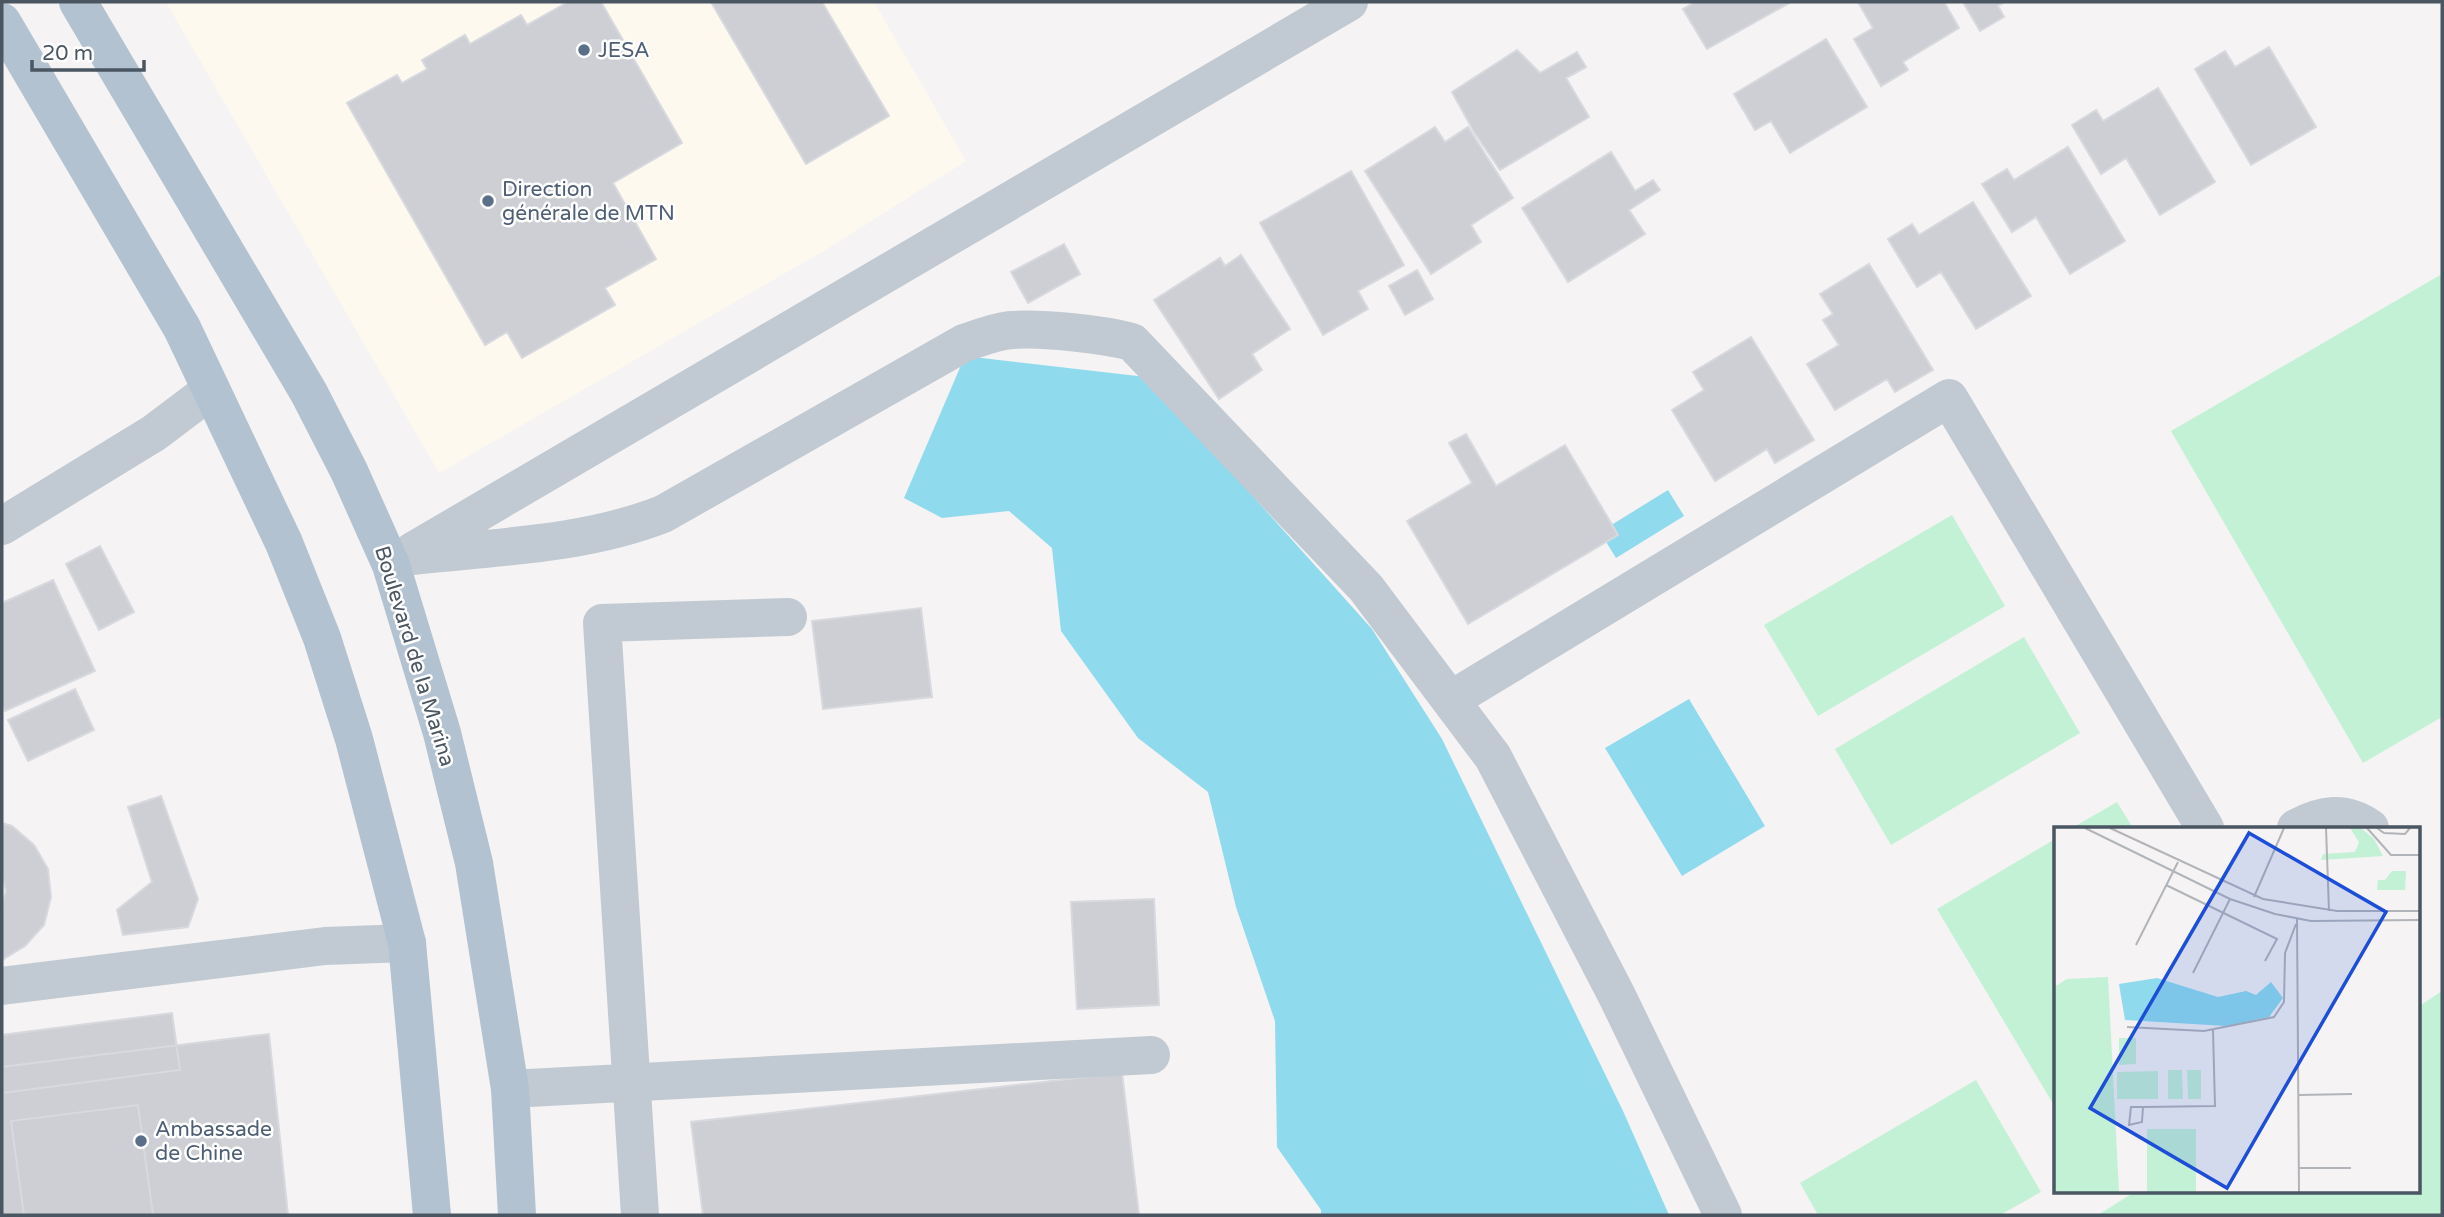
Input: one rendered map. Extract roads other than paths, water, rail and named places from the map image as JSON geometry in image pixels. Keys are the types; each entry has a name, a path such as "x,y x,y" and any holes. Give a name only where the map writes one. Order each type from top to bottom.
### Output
{"main road":[{"name":"Boulevard de la Marina","path":"78,2 309,393 397,561 474,863 510,1089 517,1215"},
{"path":"2,22 182,328 284,543 322,638 354,739 407,943 432,1215"}],"street":[{"path":"397,561 1349,2"},
{"path":"397,561 600,536 633,526 663,514 964,343 990,334 1012,330 1115,337 1132,342 1357,578 1452,699 1493,757 1617,996 1723,1215"},
{"path":"2,526 154,433 211,390"},
{"path":"1452,699 1949,398 2204,827"},
{"path":"640,1215 602,623 788,617"},
{"path":"2298,827 2316,817 2337,815 2357,819 2369,827"},
{"path":"2,986 326,946 407,943"},
{"path":"510,1089 1151,1055"}],"water":[{"path":"965,356 1146,377 1372,629 1442,739 1623,1111 1669,1215 1321,1215 1321,1210 1277,1147 1275,1021 1236,907 1208,792 1138,738 1061,631 1052,548 1009,511 942,518 904,498"},
{"path":"1668,490 1684,516 1616,558 1600,532"},
{"path":"1689,699 1765,826 1682,876 1605,748"}],"place":[{"name":"JESA","path":"584,50"},
{"name":"Direction générale de MTN","path":"488,201"},
{"name":"Ambassade de Chine","path":"141,1141"}]}
